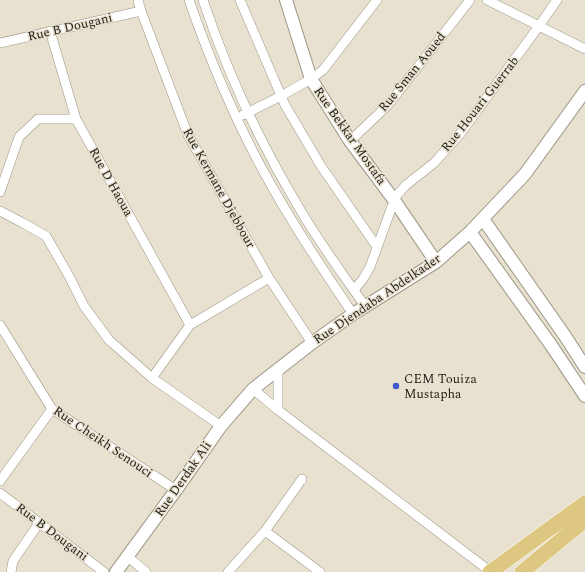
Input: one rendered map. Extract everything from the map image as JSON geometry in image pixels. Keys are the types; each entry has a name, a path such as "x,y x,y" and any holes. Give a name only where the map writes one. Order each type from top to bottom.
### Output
{"main road":[{"path":"490,572 585,502"},
{"path":"522,572 585,520"}],"street":[{"name":"Rue Kermane Djebbour","path":"138,0 140,11 188,136 269,278 312,343"},
{"path":"189,0 209,56 252,151 287,214 353,314"},
{"path":"203,0 221,51 247,113 270,158 317,237 366,306"},
{"path":"240,0 281,96 320,166 377,247"},
{"name":"Rue Bekkar Mostafa","path":"286,0 311,79 350,141 394,200 436,262"},
{"path":"236,118 281,96 317,75 328,65 377,0"},
{"name":"Rue Sman Aoued","path":"350,141 388,105 470,0"},
{"path":"487,0 585,49"},
{"name":"Rue Houari Guerrab","path":"394,200 401,190 434,163 460,134 539,26 556,0"},
{"name":"Rue B Dougani","path":"0,43 140,11"},
{"name":"Rue D Haoua","path":"50,31 76,119 190,325"},
{"name":"Rue Djendaba Abdelkader","path":"253,389 312,343 353,314 436,262 470,232 525,174 585,91"},
{"path":"0,192 20,137 38,119 76,119"},
{"path":"354,290 367,274 394,200"},
{"path":"0,211 23,222 46,236 84,306 109,340 152,378 221,426"},
{"path":"483,219 585,367"},
{"path":"470,232 551,345 585,396"},
{"path":"152,378 190,325 269,278"},
{"name":"Rue Cheikh Senouci","path":"0,325 52,409 176,490"},
{"path":"278,369 278,410"},
{"path":"253,389 278,410 490,572"},
{"name":"Rue Derdak Ali","path":"116,572 221,426 253,389"},
{"path":"0,482 52,409"},
{"path":"228,572 265,531 302,480"},
{"name":"Rue B Dougani","path":"0,493 104,572"},
{"path":"11,572 13,561 39,523"},
{"path":"265,531 320,572"},
{"path":"128,556 146,572"}],"place":[{"name":"CEM Touiza Mustapha","path":"396,386"}]}
